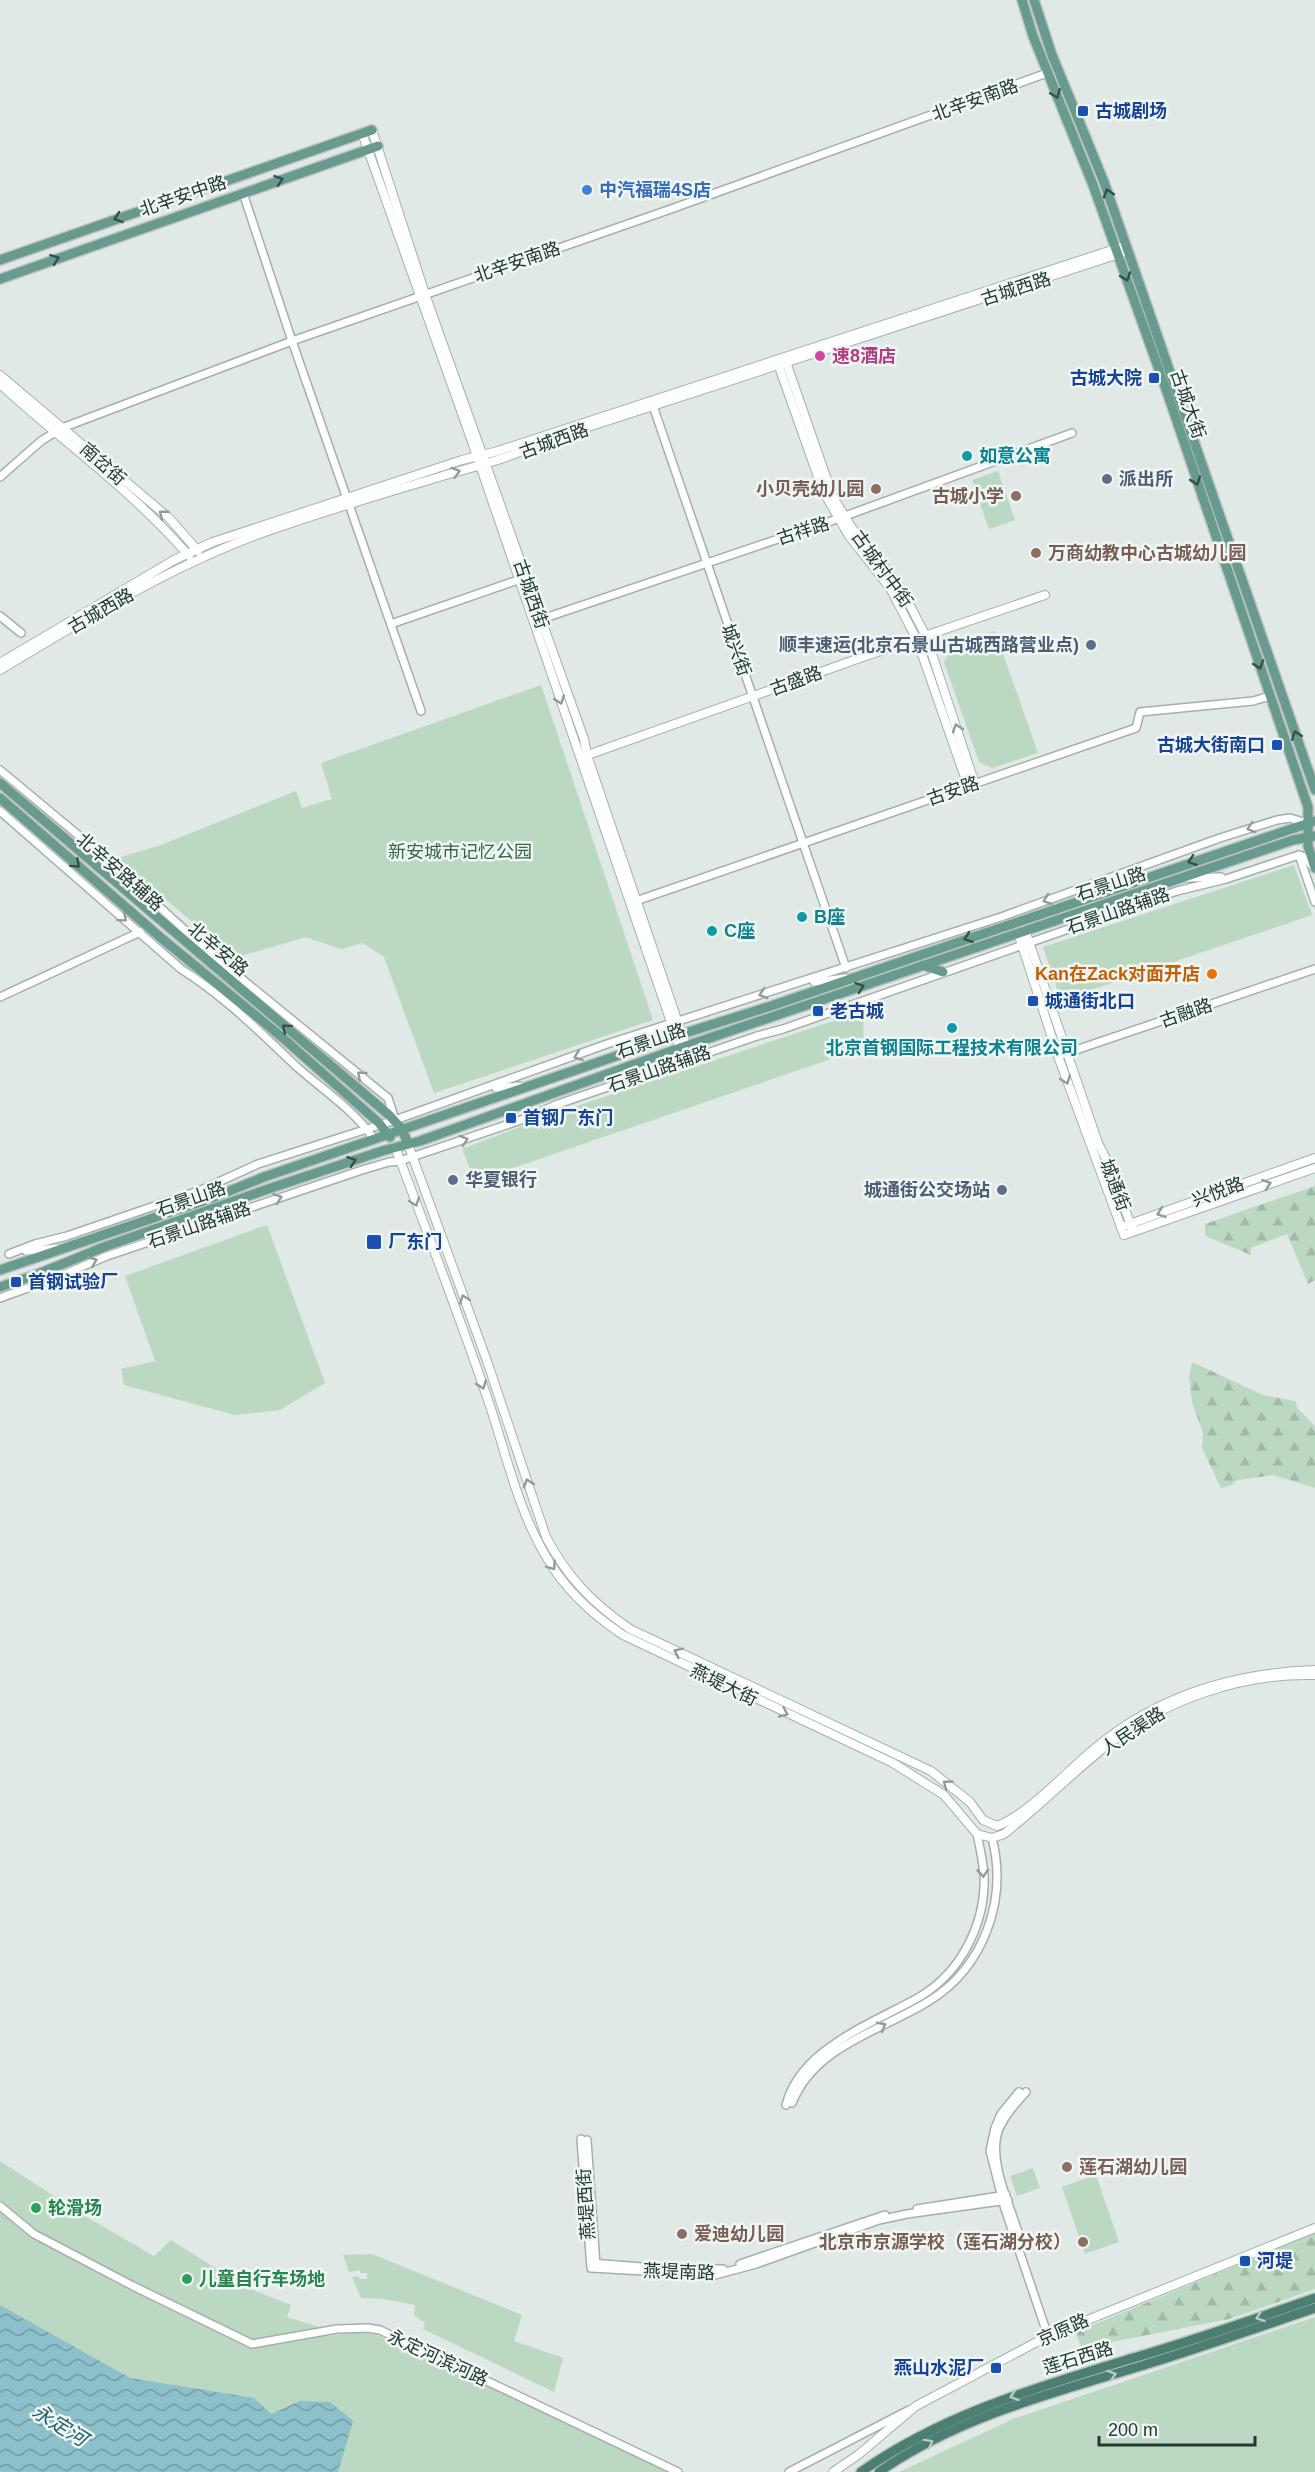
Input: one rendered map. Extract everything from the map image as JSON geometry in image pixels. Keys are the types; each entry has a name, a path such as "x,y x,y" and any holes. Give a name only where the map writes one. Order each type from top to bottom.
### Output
{"highway":[{"name":"莲石西路","path":"861,2472 933,2428 989,2404 1050,2383 1221,2332 1315,2298"},
{"name":"莲石西路","path":"879,2472 938,2438 993,2414 1054,2392 1223,2340 1315,2308"}],"main road":[{"name":"古城大街","path":"1022,0 1047,73 1121,250 1315,790"},
{"name":"古城大街","path":"1034,0 1052,55 1104,182 1121,250 1167,392 1308,807 1311,822 1308,846 1315,869"},
{"name":"古城西街","path":"367,131 536,621"},
{"name":"北辛安中路","path":"0,261 367,131"},
{"name":"北辛安中路","path":"0,279 373,147"},
{"name":"古城西路","path":"0,670 132,593 193,561 264,532 480,456 782,362 1121,250"},
{"name":"古城村中街","path":"782,362 841,518 890,588 917,640 972,785"},
{"name":"南岔街","path":"0,375 130,495 177,541 193,561"},
{"name":"南岔街","path":"0,384 169,518 203,557"},
{"name":"古城西路","path":"0,663 196,549 518,454 539,443 652,403"},
{"name":"古城西街","path":"483,465 518,580 584,739 584,756 687,1059"},
{"name":"古城村中街","path":"841,518 890,574 926,636 972,785"},
{"name":"古盛路","path":"584,756 1045,595"},
{"name":"北辛安路","path":"0,783 18,798 44,814 217,970 335,1067 395,1120 402,1129 408,1144"},
{"name":"北辛安路","path":"0,798 380,1123 394,1147"},
{"name":"石景山路","path":"0,1270 212,1198 264,1177 402,1129 1311,822"},
{"name":"石景山路","path":"0,1287 125,1239 408,1144 683,1047 1022,931 1293,840 1311,836"},
{"name":"城通街","path":"1022,931 1068,1053 1098,1143 1131,1227 1124,1234 1058,1056 1026,943"},
{"path":"923,965 943,972"},
{"name":"燕堤大街","path":"408,1144 488,1361 543,1527 558,1559 575,1582 601,1609 630,1629 931,1771 970,1802 989,1824"},
{"name":"燕堤大街","path":"394,1147 476,1365 531,1531 547,1560 571,1592 597,1617 624,1635 921,1778 944,1795 977,1834"},
{"name":"兴悦路","path":"1131,1227 1315,1158"},
{"name":"兴悦路","path":"1131,1227 1315,1168"},
{"name":"人民渠路","path":"989,1824 998,1826 1014,1818 1092,1750 1148,1711 1199,1689 1229,1680 1266,1673 1315,1670"},
{"name":"人民渠路","path":"992,1838 1004,1834 1106,1746 1160,1711 1217,1689 1276,1677 1315,1675"},
{"path":"977,1834 992,1838"},
{"name":"京原路","path":"833,2472 858,2455 916,2406 1050,2335 1315,2228"}],"street":[{"name":"北辛安南路","path":"0,477 59,430 292,341 661,213 1047,73"},
{"path":"243,192 292,341 421,711"},
{"name":"城兴街","path":"652,403 846,968"},
{"name":"古祥路","path":"536,621 841,518 1072,433"},
{"path":"392,624 518,580"},
{"path":"0,616 21,633"},
{"name":"古安路","path":"634,902 1136,728 1140,712 1253,701 1270,696"},
{"path":"1,770 18,798"},
{"name":"北辛安路辅路","path":"1,770 44,814 107,859 210,953 387,1098 395,1120"},
{"name":"北辛安路辅路","path":"0,811 54,855 81,883 182,969 205,984 261,1032 366,1128 374,1139"},
{"name":"石景山路辅路","path":"9,1254 201,1190 258,1164 395,1120 607,1044 1001,917 1277,820 1290,818 1311,822"},
{"path":"29,822 54,855"},
{"path":"1299,855 1315,869"},
{"path":"1299,855 1315,902"},
{"name":"石景山路辅路","path":"0,1298 107,1256 362,1170 400,1161 512,1124 558,1104 687,1059 783,1029 1177,891 1241,874 1299,855"},
{"path":"1181,879 1241,874"},
{"path":"0,997 140,932"},
{"path":"210,953 217,970"},
{"name":"古融路","path":"1058,1056 1315,969"},
{"path":"797,984 860,976"},
{"path":"244,1005 261,1032"},
{"path":"487,1088 531,1086"},
{"path":"173,1199 212,1198"},
{"path":"0,1257 32,1249 63,1248"},
{"path":"977,1834 984,1875 980,1913 974,1935 962,1955 943,1978 921,1996 846,2036 818,2056 800,2074 789,2104 805,2079 820,2064 855,2040 931,2000 951,1983 971,1960 987,1934 993,1914 997,1877 992,1838"},
{"path":"1023,2092 998,2131 995,2148 1005,2198 1050,2335"},
{"name":"燕堤西街","path":"584,2140 594,2265"},
{"name":"燕堤南路","path":"594,2265 698,2275 715,2274 756,2264 879,2220 1005,2198"},
{"name":"永定河滨河路","path":"0,2206 34,2234 133,2286 252,2344 337,2329 380,2330 678,2472"},
{"path":"789,2472 916,2406"}],"green space":[{"path":"998,471 1015,520 989,529 972,480"},
{"path":"995,631 1038,753 992,768 979,762 944,662 955,644"},
{"name":"新安城市记忆公园","path":"541,685 653,1020 434,1093 384,957 363,943 341,949 306,937 234,958 118,858 161,845 296,791 302,808 332,799 321,763"},
{"path":"1294,865 1312,915 1061,1000 1043,947"},
{"path":"864,1008 863,1048 475,1181 462,1149 559,1112 839,1019"},
{"path":"1315,1186 1315,1280 1308,1284 1287,1234 1251,1248 1251,1255 1205,1236 1205,1224"},
{"path":"267,1225 325,1383 280,1410 235,1415 124,1385 121,1369 155,1361 125,1276"},
{"path":"1192,1362 1263,1395 1295,1401 1298,1409 1315,1426 1315,1488 1273,1475 1238,1480 1233,1482 1234,1484 1221,1488 1202,1448 1203,1433 1192,1402 1189,1378"},
{"path":"0,2161 83,2215 154,2256 171,2240 245,2287 291,2305 287,2317 322,2328 328,2336 358,2332 375,2334 667,2470 666,2472 0,2472"},
{"path":"1033,2168 1040,2188 1017,2196 1010,2176"},
{"path":"1096,2175 1119,2242 1085,2254 1062,2187"},
{"path":"1315,2233 1315,2289 1229,2319 1081,2348 1076,2332"},
{"path":"372,2254 522,2315 514,2341 563,2358 554,2392 423,2329 425,2323 414,2315 415,2305 383,2299 361,2298 352,2277 367,2279 367,2273 361,2273 359,2270 349,2272 343,2255"},
{"path":"1315,2317 1315,2472 899,2472 1013,2419"}],"water":[{"name":"永定河","path":"0,2305 130,2378 254,2398 271,2414 300,2401 330,2402 353,2421 338,2472 0,2472"}],"place":[{"name":"古城剧场","path":"1083,111"},
{"name":"中汽福瑞4S店","path":"587,190"},
{"name":"速8酒店","path":"820,356"},
{"name":"古城大院","path":"1154,378"},
{"name":"如意公寓","path":"967,456"},
{"name":"派出所","path":"1107,479"},
{"name":"小贝壳幼儿园","path":"876,489"},
{"name":"古城小学","path":"1016,496"},
{"name":"万商幼教中心古城幼儿园","path":"1036,553"},
{"name":"顺丰速运(北京石景山古城西路营业点)","path":"1091,645"},
{"name":"古城大街南口","path":"1277,745"},
{"name":"B座","path":"802,917"},
{"name":"C座","path":"712,931"},
{"name":"Kan在Zack对面开店","path":"1212,974"},
{"name":"城通街北口","path":"1033,1001"},
{"name":"老古城","path":"818,1011"},
{"name":"北京首钢国际工程技术有限公司","path":"952,1028"},
{"name":"首钢厂东门","path":"511,1118"},
{"name":"华夏银行","path":"453,1180"},
{"name":"城通街公交场站","path":"1002,1190"},
{"name":"厂东门","path":"374,1242"},
{"name":"首钢试验厂","path":"16,1282"},
{"name":"莲石湖幼儿园","path":"1067,2167"},
{"name":"轮滑场","path":"36,2208"},
{"name":"爱迪幼儿园","path":"682,2234"},
{"name":"北京市京源学校（莲石湖分校）","path":"1083,2242"},
{"name":"河堤","path":"1245,2261"},
{"name":"儿童自行车场地","path":"187,2279"},
{"name":"燕山水泥厂","path":"996,2368"}]}
